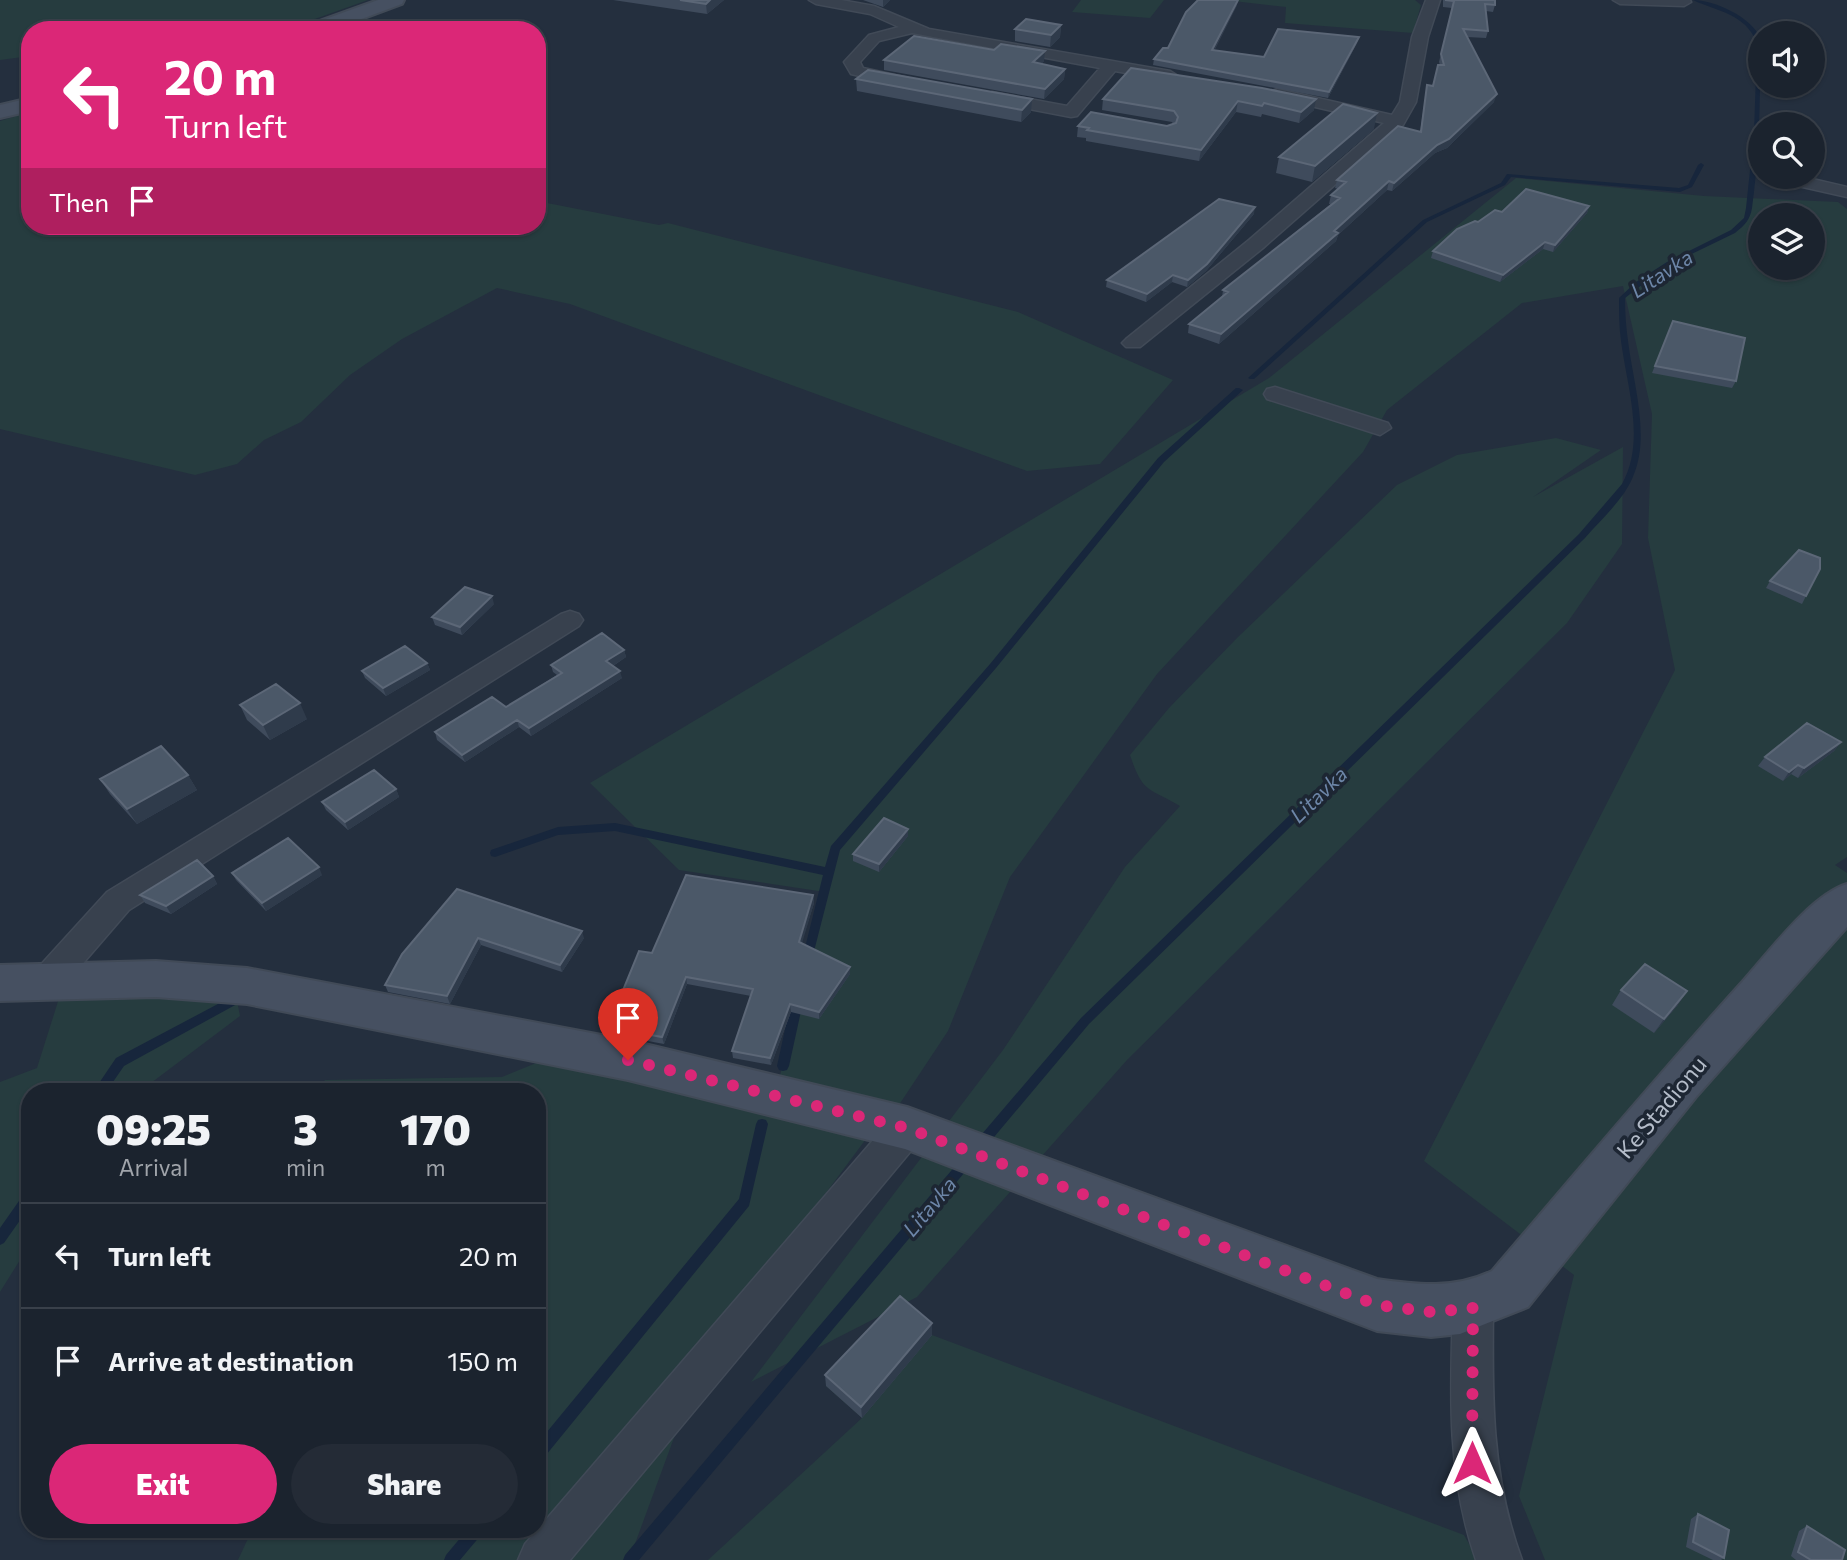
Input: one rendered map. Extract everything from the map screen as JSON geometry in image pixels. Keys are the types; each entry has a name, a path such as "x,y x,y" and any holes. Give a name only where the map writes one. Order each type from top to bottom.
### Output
{"street":[{"path":"338,21 395,0"},
{"path":"816,0 874,10 912,28 1192,80"},
{"path":"1133,343 1256,244 1397,121 1408,102 1420,37 1433,0"},
{"path":"1622,4 1684,2"},
{"path":"912,28 874,38 852,66 866,74 921,84"},
{"path":"976,94 1078,114 1110,66"},
{"path":"1261,91 1397,121"},
{"path":"0,112 21,106"},
{"path":"1825,187 1847,192"},
{"path":"1275,394 1380,428"},
{"path":"48,980 118,901 570,620"},
{"name":"Ke Stadionu","path":"1473,1308 1510,1289 1679,1083 1799,948 1847,900"},
{"path":"0,983 156,979 247,985 628,1060 925,1134 1377,1305 1432,1312 1473,1308 1472,1463 1485,1525 1499,1560"},
{"path":"541,1560 925,1134"}],"green space":[{"path":"0,0 368,0 309,21 21,21 21,57 0,60"},
{"path":"1081,0 1164,0 1150,18 1072,12"},
{"path":"1225,0 1415,0 1421,5 1413,33 1285,23 1286,7"},
{"path":"21,115 21,235 546,235 546,203 659,225 668,223 1018,312 1173,380 1100,464 1027,471 570,304 497,288 402,339 350,375 301,422 264,440 237,464 195,475 0,429 0,121"},
{"path":"1516,178 1704,196 1838,202 1847,209 1847,857 1835,865 1847,873 1847,1560 1545,1560 1519,1496 1574,1275 1424,1161 1675,670 1648,538 1652,414 1623,286 1522,303 1387,410 1363,452 1157,674 1010,877 948,1031 893,1114 777,1088 825,892 679,870 590,783 1269,378"},
{"path":"1556,438 1601,450 1533,497 1623,447 1622,544 1567,623 1127,1060 917,1297 751,1382 1003,1050 1125,867 1180,806 1143,783 1130,755 1169,708 1238,637 1397,485 1457,455"},
{"path":"231,971 240,1016 151,1083 21,1083 21,1258 0,1292 0,1082 37,1068 61,992"},
{"path":"568,1050 880,1120 703,1359 629,1560 238,1560 248,1538 546,1538 546,1083 322,1083 325,1080 502,1077"},
{"path":"900,1308 932,1335 1464,1535 1478,1560 708,1560 862,1418 826,1386"}],"building":[{"path":"680,0 710,0 706,4"},
{"path":"1198,0 1238,0 1212,50 1264,57 1278,29 1359,37 1329,92 1154,59 1163,48 1168,48 1186,12"},
{"path":"1445,0 1495,0 1495,5 1485,4 1488,31 1463,29 1497,94 1449,139 1437,145 1394,183 1389,181 1334,231 1338,233 1221,334 1189,324 1228,292 1223,290 1340,198 1331,195 1346,182 1337,180 1398,126 1421,132 1427,85 1433,86 1438,65 1444,65 1441,54 1454,1"},
{"path":"1026,19 1061,25 1051,35 1015,29"},
{"path":"914,36 994,50 1001,44 1045,51 1033,62 1065,69 1045,89 884,60"},
{"path":"1131,68 1316,99 1301,112 1264,103 1262,106 1238,101 1201,150 1087,130 1089,128 1078,126 1091,112 1167,126 1176,123 1178,117 1174,111 1103,99"},
{"path":"868,70 1032,99 1022,110 856,79"},
{"path":"1343,104 1377,113 1315,166 1279,157"},
{"path":"1526,189 1589,206 1555,245 1545,242 1503,275 1433,251 1457,229 1478,222 1495,210 1502,212"},
{"path":"1219,199 1255,207 1207,264 1188,280 1173,275 1147,294 1107,280"},
{"path":"1673,321 1745,338 1736,381 1655,366"},
{"path":"1799,550 1820,558 1820,569 1806,596 1770,581"},
{"path":"465,587 492,596 460,627 432,617"},
{"path":"602,633 624,650 606,661 620,671 529,728 517,720 462,755 435,732 492,697 506,707 562,673 551,665"},
{"path":"405,646 427,663 383,688 362,671"},
{"path":"276,684 300,703 263,725 240,705"},
{"path":"1807,723 1841,742 1804,768 1798,765 1789,772 1765,757"},
{"path":"161,746 188,775 127,809 100,779"},
{"path":"374,770 396,789 345,822 322,802"},
{"path":"884,818 908,829 879,864 853,854"},
{"path":"288,838 319,867 262,903 232,873"},
{"path":"197,860 213,876 166,906 140,895"},
{"path":"686,875 813,895 799,942 850,967 819,1012 790,1004 770,1058 732,1051 753,989 686,977 662,1037 608,1027 639,951 652,953"},
{"path":"457,889 582,931 560,965 478,938 447,996 385,985 402,954"},
{"path":"1645,964 1687,991 1664,1019 1621,990"},
{"path":"900,1296 932,1323 861,1407 825,1375"},
{"path":"1698,1514 1729,1530 1724,1558 1693,1542"},
{"path":"1807,1526 1845,1550 1842,1560 1811,1560 1798,1552"}],"waterway":[{"name":"Litavka","path":"980,1145 1085,1021 1582,536 1614,500 1630,476 1636,459 1636,415 1622,318 1622,298 1669,263 1711,244 1742,225 1747,218 1752,189 1759,43 1747,23 1726,11 1695,0"},
{"path":"1252,378 1425,221 1503,184 1509,175 1680,190 1690,186 1701,165"},
{"path":"807,960 835,849 993,666 1161,460 1239,390"},
{"path":"495,853 558,831 615,827 829,872"},
{"path":"105,1083 120,1062 233,1001"},
{"path":"783,1066 797,1002"},
{"path":"546,1444 745,1202 762,1124"},
{"name":"Litavka","path":"630,1560 966,1162"},
{"path":"0,1239 21,1208"},
{"path":"451,1560 469,1538"}],"route":[{"path":"628,1060 907,1128 1377,1305 1432,1312 1473,1308 1472,1463"}]}
